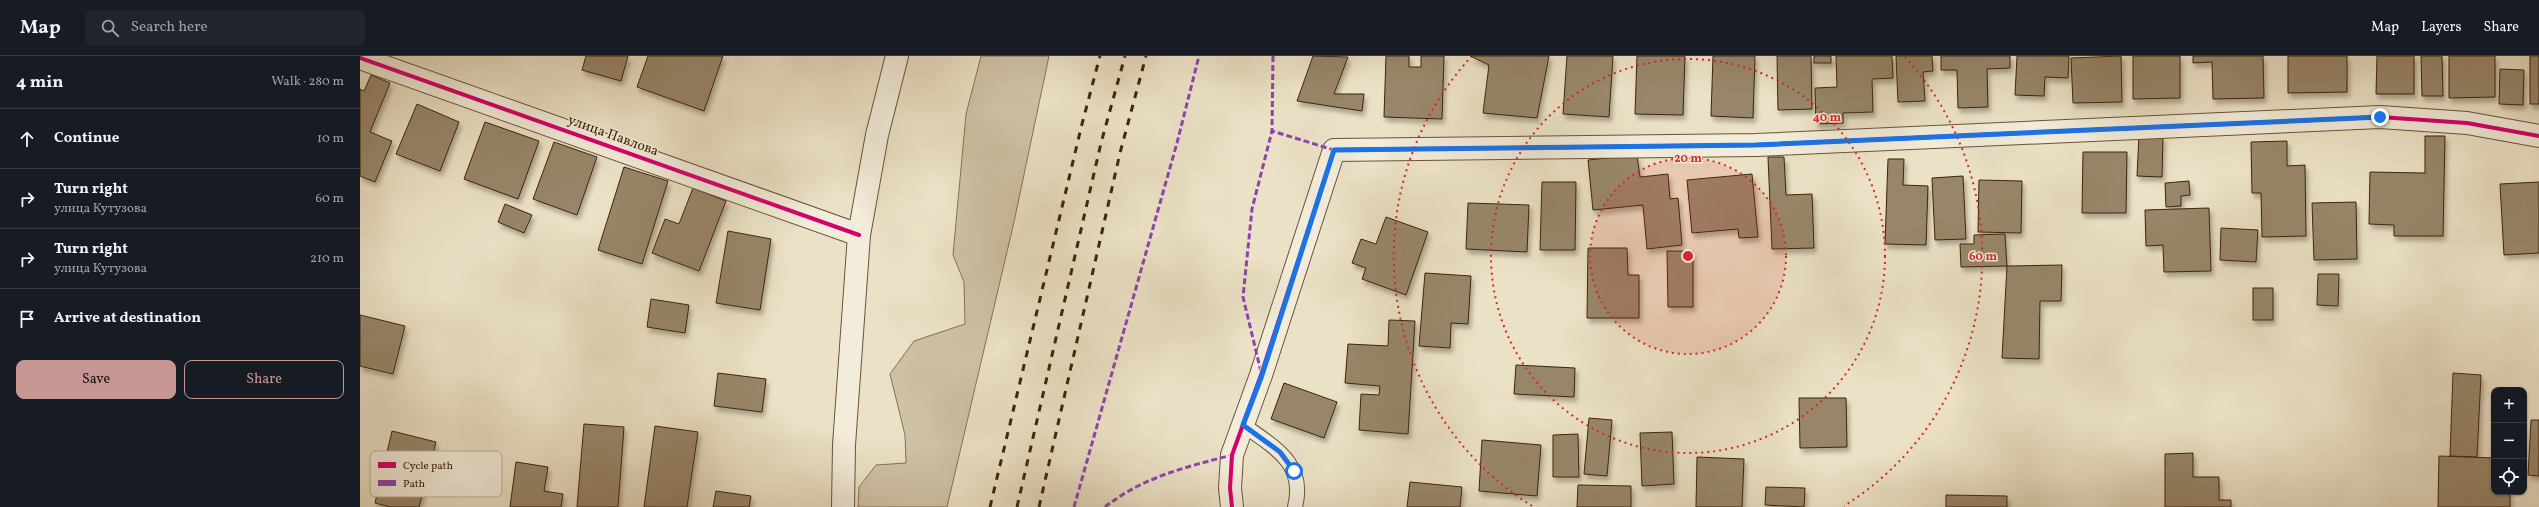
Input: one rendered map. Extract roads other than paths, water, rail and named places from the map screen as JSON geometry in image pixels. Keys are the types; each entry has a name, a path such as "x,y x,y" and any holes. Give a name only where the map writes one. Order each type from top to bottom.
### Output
{"street":[{"path":"843,507 844,445 859,235 877,135 897,56"},
{"name":"улица Павлова","path":"360,58 859,235"},
{"path":"1232,507 1230,488 1232,455 1262,375 1334,150 1756,145 2380,117 2467,123 2539,136"}],"lane":[{"path":"1243,425 1280,452 1294,471 1298,493 1295,507"}],"railway":[{"path":"990,507 1082,124 1100,56"},
{"path":"1017,507 1101,143 1125,56"},
{"path":"1039,507 1120,153 1146,56"}]}
